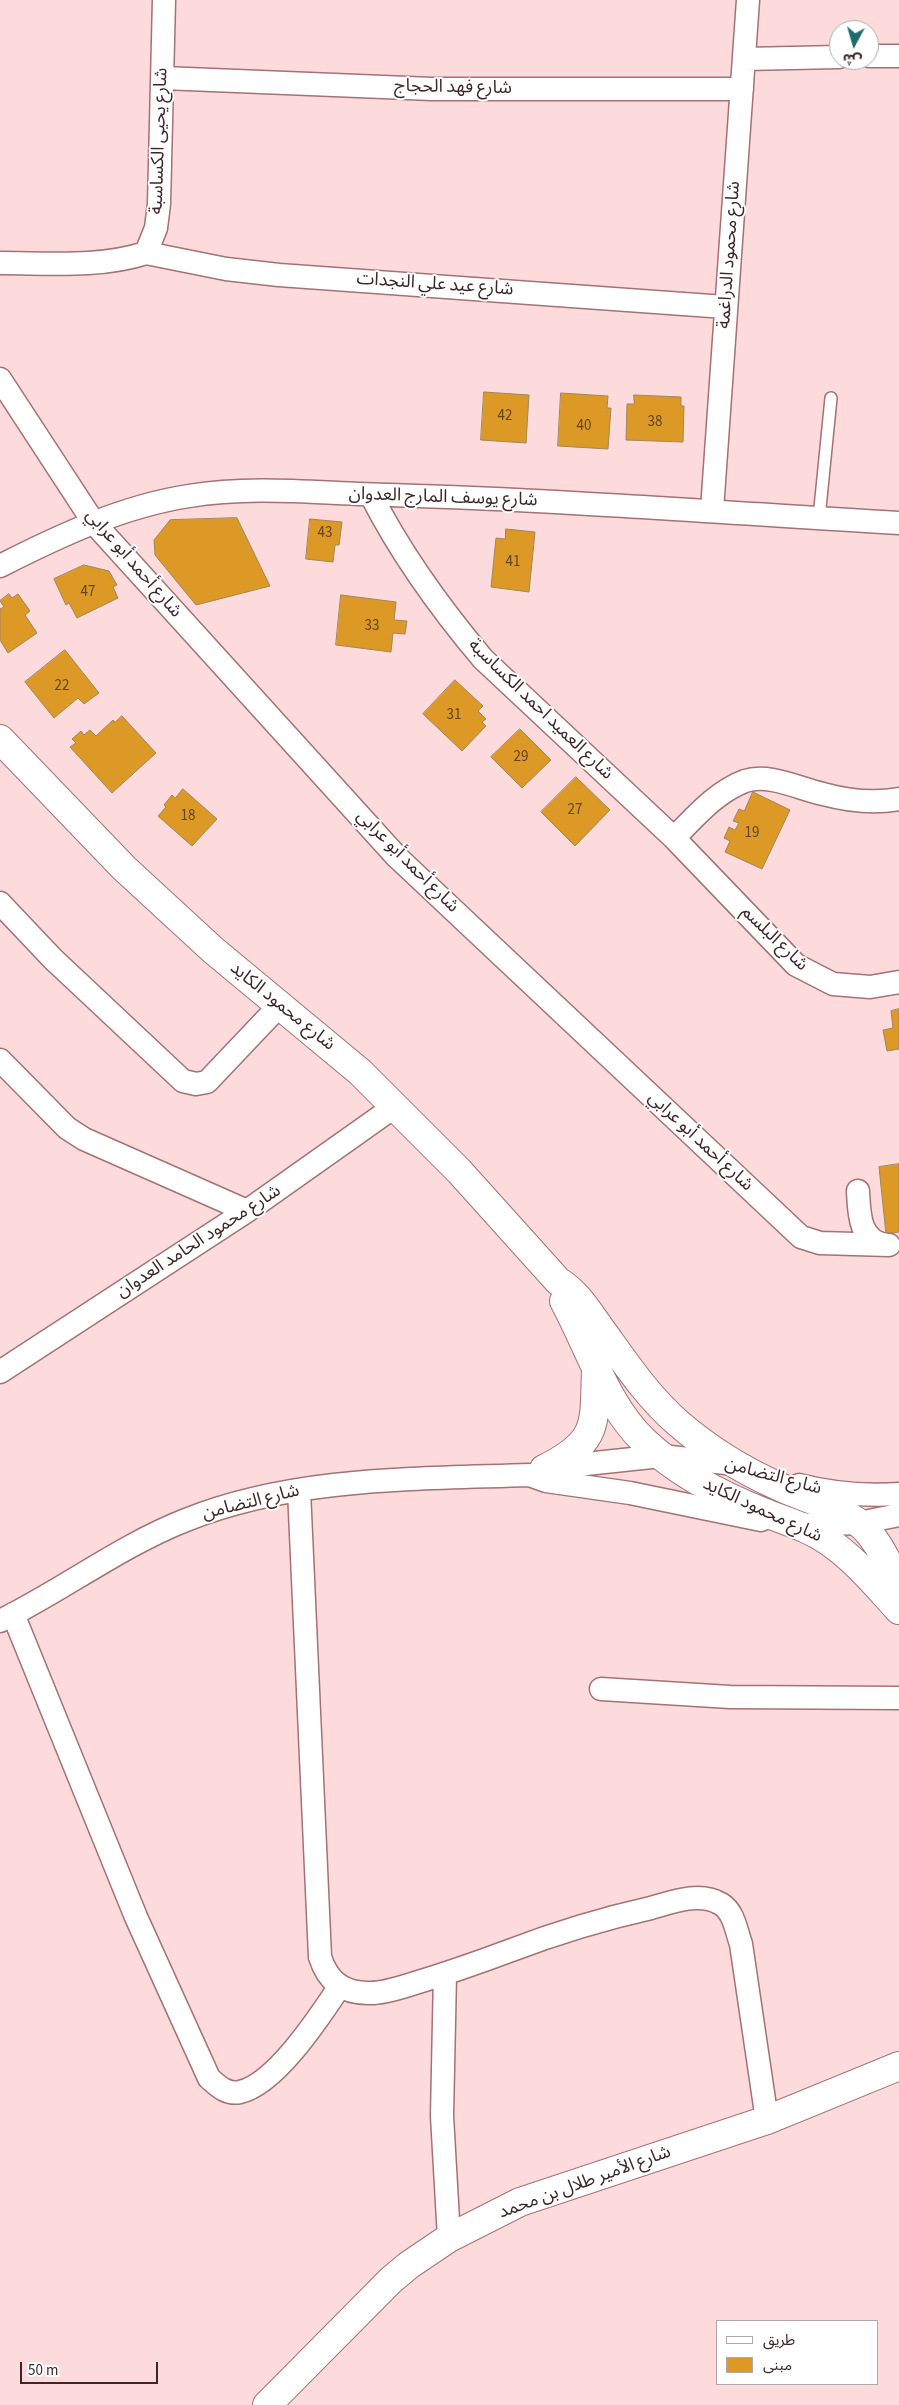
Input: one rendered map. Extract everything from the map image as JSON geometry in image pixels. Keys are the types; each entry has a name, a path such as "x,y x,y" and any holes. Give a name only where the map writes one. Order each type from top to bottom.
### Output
{"street":[{"name":"شارع يحيى الكساسبة","path":"146,253 156,228 159,204 164,0"},
{"name":"شارع محمود الدراغمة","path":"712,510 748,0"},
{"path":"879,56 899,56"},
{"path":"745,58 829,57"},
{"name":"شارع فهد الحجاج","path":"163,78 432,90 742,88"},
{"path":"0,263 109,262 129,259 146,253"},
{"name":"شارع عيد علي النجدات","path":"146,253 217,268 279,275 725,307"},
{"name":"شارع أحمد أبو عرابي","path":"0,379 94,523 397,856 801,1237 820,1243 894,1246"},
{"name":"شارع يوسف المارج العدوان","path":"0,566 94,523 172,499 225,492 298,491 486,498 618,507 712,510 899,523"},
{"name":"شارع العميد احمد الكساسبة","path":"371,495 388,528 408,559 456,628 483,659 674,838"},
{"name":"شارع محمود الكايد","path":"0,739 124,868 213,950 340,1054 459,1171 558,1281 573,1290 628,1368 659,1405 678,1423 735,1464 762,1479 820,1502 859,1523 880,1549 899,1584"},
{"path":"674,838 714,799 747,781 766,779 855,801 879,802 899,799"},
{"name":"شارع البلسم","path":"674,838 796,965 833,984 870,987 899,982"},
{"path":"0,903 53,959 183,1081 190,1084 207,1082 280,1005"},
{"path":"0,1060 67,1128 84,1139 247,1211"},
{"name":"شارع محمود الحامد العدوان","path":"0,1372 247,1211 394,1107"},
{"name":"شارع أحمد أبو عرابي","path":"858,1191 860,1222 868,1236 879,1245 894,1246"},
{"name":"شارع محمود الكايد","path":"558,1281 562,1297 619,1411 645,1442 661,1456 718,1492 799,1525 844,1553 899,1610"},
{"path":"537,1472 570,1456 583,1444 590,1432 594,1415 596,1364"},
{"name":"شارع التضامن","path":"7,1618 141,1540 168,1528 224,1506 299,1490 423,1479 537,1472 661,1456 735,1464 819,1490 865,1496 899,1494"},
{"name":"شارع التضامن","path":"537,1472 546,1481 630,1493 772,1522 799,1525 859,1523 899,1515"},
{"path":"299,1490 320,1957 324,1970 330,1980 340,1986 371,1993 445,1974 586,1923 683,1900 698,1898 716,1902 722,1904 732,1916 740,1944 768,2120"},
{"path":"7,1618 136,1917 210,2078 220,2088 229,2092 240,2092 254,2086 280,2064 308,2033 340,1986"},
{"path":"600,1689 730,1697 899,1698"},
{"path":"445,1974 442,2116 450,2238"},
{"name":"شارع الأمير طلال بن محمد","path":"267,2405 391,2280 409,2264 450,2238 520,2202 768,2120 899,2066"}],"lane":[{"path":"819,518 831,398"}],"building":[{"path":"484,392 529,395 526,443 481,440"},
{"path":"561,393 608,396 607,408 611,408 608,449 558,446"},
{"path":"634,395 681,397 681,406 684,406 683,442 626,440 627,404 634,404"},
{"path":"237,518 270,586 196,605 155,555 154,540 170,520"},
{"path":"310,519 342,522 339,545 335,545 333,562 306,559"},
{"path":"506,529 535,532 529,592 491,587 496,538 505,539"},
{"path":"84,565 109,571 117,585 113,587 118,598 77,618 69,603 66,605 54,579"},
{"path":"9,594 12,598 18,594 30,611 25,615 37,633 8,653 0,640 0,609 4,607 0,601"},
{"path":"341,595 396,602 394,620 407,621 405,634 393,633 391,652 336,645"},
{"path":"65,650 99,693 84,704 78,698 54,718 25,682"},
{"path":"455,680 483,706 478,711 486,719 482,722 486,726 462,751 423,714"},
{"path":"122,716 156,753 112,793 70,747 76,743 72,739 81,731 84,735 90,730 96,736 113,720 115,722"},
{"path":"520,729 551,760 522,788 491,757"},
{"path":"576,777 610,810 575,846 541,812"},
{"path":"183,789 217,819 192,846 158,816 166,807 164,805 172,795 175,798"},
{"path":"753,792 790,810 762,869 725,852 730,841 724,838 729,827 735,830 739,823 733,821 739,809 744,811"},
{"path":"899,1009 899,1049 887,1051 883,1030 893,1028 891,1011"},
{"path":"899,1164 899,1232 886,1234 879,1167"}]}
